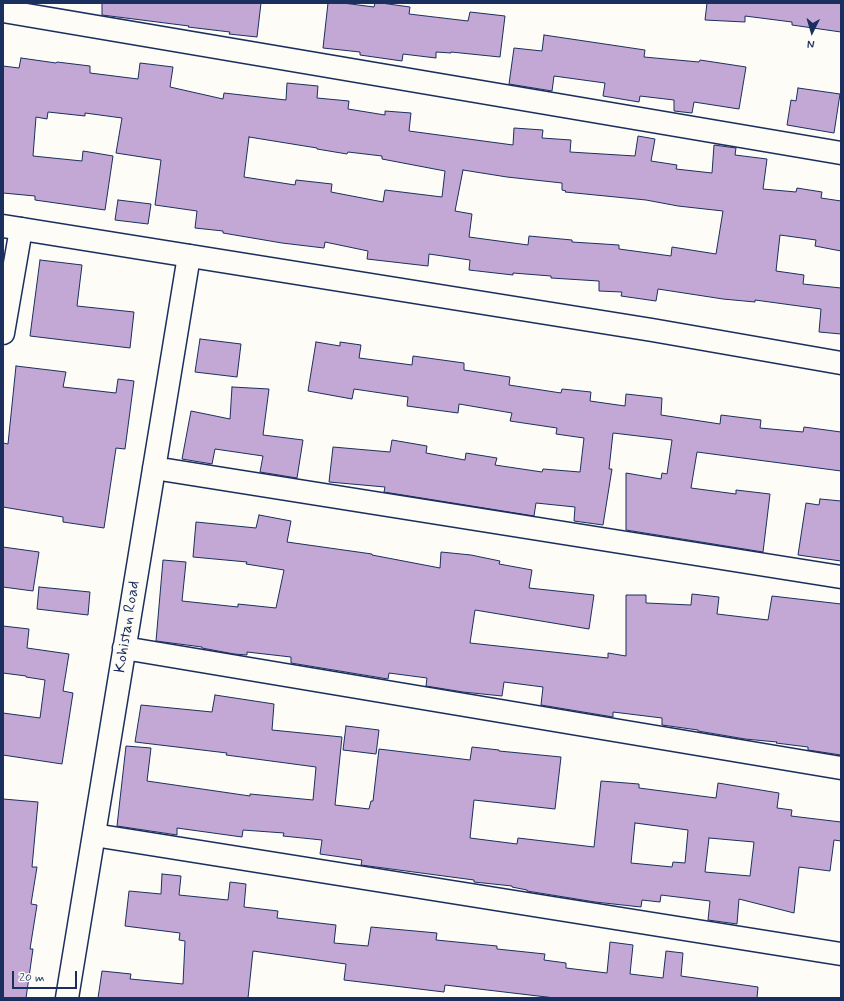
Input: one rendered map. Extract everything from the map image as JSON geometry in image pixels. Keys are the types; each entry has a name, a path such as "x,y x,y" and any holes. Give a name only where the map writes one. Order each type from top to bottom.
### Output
{"street":[{"path":"9,9 841,153"},
{"path":"3,333 12,228 652,330 841,363"},
{"name":"Kohistan Road","path":"67,998 189,256"},
{"path":"154,468 841,578"},
{"path":"124,648 841,768"},
{"path":"94,835 841,954"}],"building":[{"path":"102,3 261,3 257,37 229,34 230,32 188,27 189,26 102,15"},
{"path":"328,3 343,3 374,7 375,3 381,3 410,7 409,14 468,21 470,12 505,16 500,57 436,52 436,58 403,54 402,61 360,55 360,52 323,48"},
{"path":"707,3 841,3 841,32 792,25 792,22 745,16 745,22 705,20"},
{"path":"544,35 645,50 644,57 699,62 700,60 746,67 739,109 694,102 692,113 674,111 674,100 640,96 639,102 603,96 605,83 554,76 552,91 509,84 514,48 542,51"},
{"path":"21,58 90,66 90,73 138,79 140,63 173,67 170,87 223,99 224,93 286,100 287,83 318,86 317,98 349,101 348,109 385,115 385,111 411,113 409,131 513,145 514,128 543,130 542,138 571,140 570,152 635,156 638,136 655,139 651,161 677,165 676,169 712,173 714,145 736,148 735,155 767,159 763,189 796,192 797,188 822,192 821,198 841,201 841,251 815,246 816,240 780,235 776,271 804,275 803,284 841,288 841,334 819,332 821,309 755,300 755,302 723,299 658,289 656,301 621,296 622,292 599,291 599,281 551,278 551,276 513,273 513,275 469,270 470,260 429,254 428,266 367,259 368,251 325,242 324,248 282,243 223,233 223,231 195,228 197,211 155,205 161,160 116,153 122,118 85,113 85,116 48,112 47,119 36,117 33,156 82,161 83,151 113,156 105,210 35,200 35,196 3,193 3,66 19,68","holes":["249,137 347,154 348,152 382,156 382,159 445,171 442,197 385,190 383,202 331,192 332,184 296,180 295,185 244,177","463,170 507,177 562,183 562,190 566,191 565,192 646,200 678,206 723,211 716,254 672,247 671,256 619,249 619,245 572,242 572,240 529,236 528,245 469,237 472,214 455,211"]},
{"path":"798,88 840,94 834,133 787,125 791,100 796,101"},
{"path":"118,200 151,204 148,224 115,220"},
{"path":"40,260 82,265 77,306 134,312 130,348 30,336"},
{"path":"200,339 241,344 237,377 195,372"},
{"path":"316,342 340,346 340,342 361,345 359,358 412,365 413,356 464,363 464,370 510,377 509,385 561,393 562,389 591,392 590,401 625,406 626,394 662,398 661,415 720,424 721,415 761,420 760,428 803,432 804,427 841,432 841,471 697,452 691,488 736,494 736,490 770,494 763,552 626,530 626,473 661,479 662,473 667,474 672,440 613,433 609,469 612,469 603,525 574,521 575,507 536,503 534,516 384,492 385,487 329,482 333,447 390,452 392,440 427,446 426,453 465,460 466,453 497,458 495,465 542,472 543,469 580,472 584,438 556,434 557,428 510,421 512,413 459,404 458,413 407,406 408,397 354,389 352,399 308,391"},
{"path":"16,366 66,372 63,387 116,393 118,379 134,381 125,449 116,448 104,528 63,522 63,517 3,507 3,443 8,444"},
{"path":"232,387 269,389 263,435 303,440 297,478 260,472 263,456 215,449 212,464 182,459 191,411 230,419"},
{"path":"820,499 841,501 841,561 798,555 806,503 819,505"},
{"path":"259,515 291,521 287,542 372,554 440,568 441,552 471,555 500,561 499,564 532,570 529,588 594,595 589,629 475,610 470,643 608,658 608,653 626,656 626,595 646,595 646,603 691,605 692,594 719,597 717,614 768,620 772,596 841,604 841,755 808,750 808,747 745,739 662,725 662,718 613,712 613,717 541,705 543,687 504,682 502,696 463,692 426,686 427,678 389,673 388,679 291,663 291,657 247,652 247,655 234,654 202,647 156,641 163,560 186,562 182,601 238,607 238,604 276,608 284,570 246,564 247,562 193,557 196,522 256,528"},
{"path":"3,547 39,552 33,591 3,587"},
{"path":"39,587 90,592 88,615 37,609"},
{"path":"3,626 29,629 27,648 69,654 63,691 73,693 62,764 3,755 3,713 40,718 45,680 3,673"},
{"path":"215,695 274,704 272,730 342,737 335,805 369,809 371,801 373,801 379,749 470,760 472,747 561,757 555,809 474,800 470,838 517,844 518,838 594,847 601,781 639,784 639,788 716,798 718,783 779,793 777,808 792,810 791,816 841,822 841,841 834,840 830,871 799,867 794,913 739,899 737,924 708,920 710,901 661,895 660,902 642,900 641,907 595,902 527,891 512,886 474,882 474,880 361,865 362,860 320,854 322,840 283,836 284,833 243,830 242,837 177,828 177,835 117,826 126,746 151,748 147,781 250,796 250,794 313,800 316,767 226,755 227,753 135,742 141,705 212,712","holes":["635,823 688,830 685,863 673,862 672,867 631,863","709,838 754,842 750,876 705,872"]},
{"path":"346,726 379,730 376,754 343,750"},
{"path":"3,799 38,802 32,867 37,867 31,904 37,905 30,949 33,949 26,998 3,998"},
{"path":"162,874 181,876 179,895 228,900 230,882 246,884 244,907 278,911 277,918 336,925 334,943 368,946 371,927 437,933 436,940 497,946 497,949 545,954 544,960 566,963 566,968 607,973 610,942 633,945 630,974 663,978 666,951 683,953 681,976 758,987 757,998 555,998 445,985 444,992 344,980 346,964 253,951 248,998 98,998 102,971 131,974 130,979 183,984 185,941 179,940 180,933 125,926 129,891 161,894"}]}
